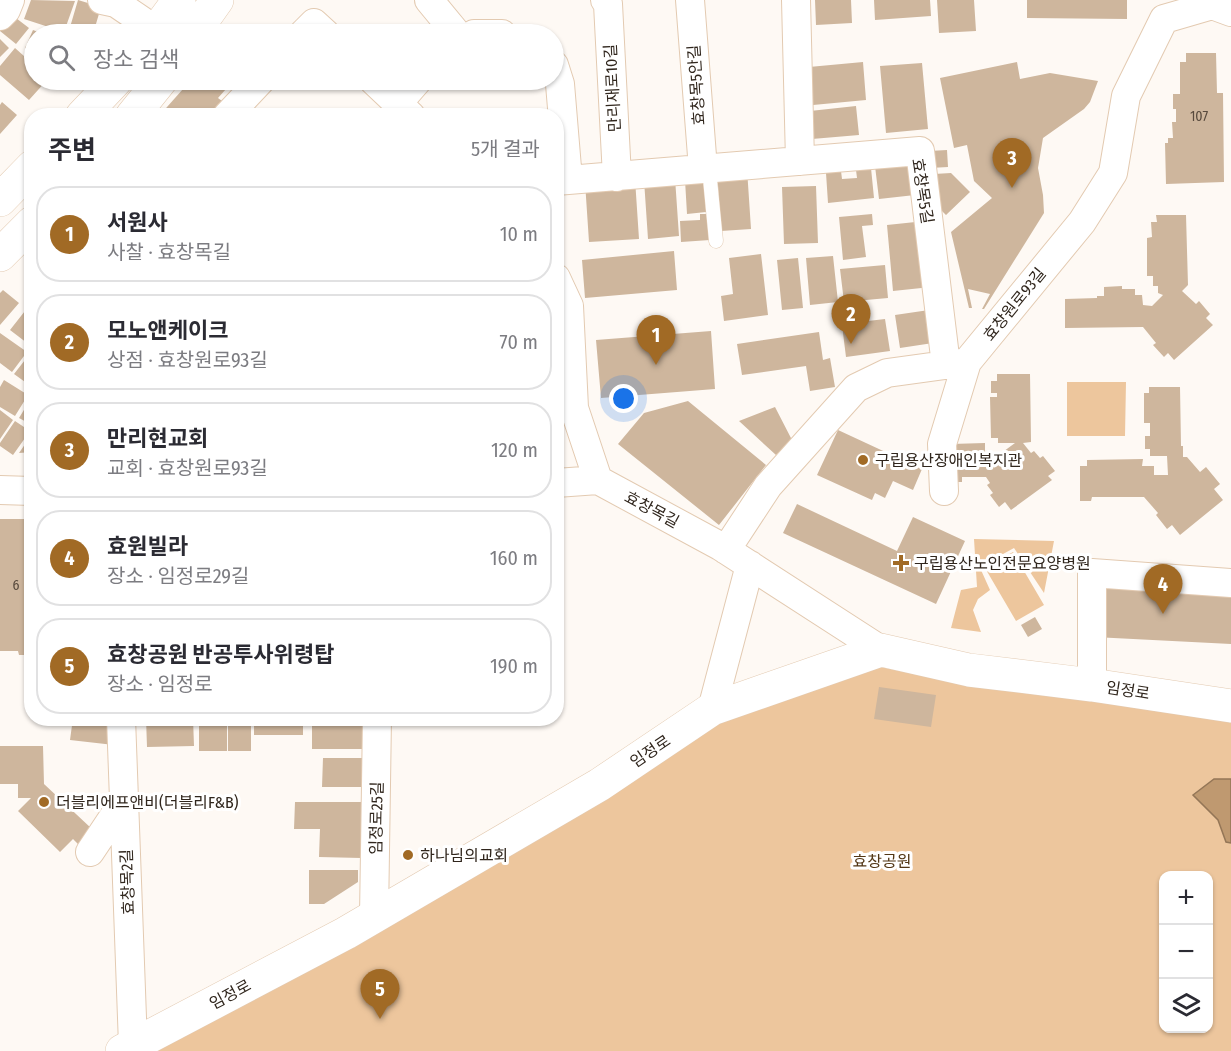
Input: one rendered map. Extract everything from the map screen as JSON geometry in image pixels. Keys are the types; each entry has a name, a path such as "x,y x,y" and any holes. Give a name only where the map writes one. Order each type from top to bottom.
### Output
{"street":[{"path":"0,16 6,10 10,0"},
{"path":"102,0 116,3 144,24"},
{"path":"162,24 179,0"},
{"path":"201,24 217,0"},
{"path":"429,0 449,24"},
{"name":"효창목5안길","path":"690,0 706,169"},
{"path":"796,0 800,161"},
{"name":"만리재로10길","path":"607,1 617,177"},
{"name":"효창원로93길","path":"956,364 1082,222 1113,173 1126,96 1164,19 1212,5 1231,12"},
{"path":"90,108 107,90"},
{"path":"138,108 153,90"},
{"path":"235,108 252,90"},
{"path":"383,90 402,108"},
{"path":"406,108 414,90"},
{"path":"560,90 560,108"},
{"name":"효창목5길","path":"564,181 920,151 956,364"},
{"path":"0,200 24,175"},
{"path":"0,255 24,231"},
{"path":"564,295 569,306 574,408 598,480 564,482"},
{"path":"726,550 768,486 856,388 887,372 956,364 942,444 944,491"},
{"name":"효창목길","path":"598,480 726,550 882,650"},
{"path":"0,490 24,491"},
{"path":"712,709 750,565"},
{"path":"1092,685 1092,573 1231,583"},
{"name":"임정로","path":"127,1048 374,917 599,785 712,709 882,650 969,670 1092,685 1231,706"},
{"name":"효창목2길","path":"121,726 127,1048"},
{"name":"임정로25길","path":"374,917 377,726"},
{"path":"90,852 124,801"}],"lane":[{"path":"706,169 716,241"}],"green space":[{"path":"1067,382 1126,382 1125,436 1067,436"},
{"path":"974,539 1054,541 1044,593 1014,548 983,565 981,570 990,590 978,599 973,610 981,632 951,628 961,590 977,587"},
{"path":"1013,552 1044,605 1016,621 985,568"},
{"name":"효창공원","path":"866,664 963,684 1231,713 1231,1051 138,1051 716,720"}],"shaded area":[{"path":"1214,779 1231,779 1231,843 1226,842 1218,820 1193,795"}],"building":[{"path":"31,0 75,1 67,24 39,24 24,19"},
{"path":"78,0 101,7 96,24 71,24"},
{"path":"815,0 851,0 852,23 816,25"},
{"path":"874,0 930,0 931,16 875,20"},
{"path":"937,0 974,0 976,31 939,33"},
{"path":"1027,0 1127,0 1127,19 1027,18"},
{"path":"12,15 24,24 24,34 16,44 0,31"},
{"path":"0,39 9,48 0,57"},
{"path":"15,48 24,56 24,90 38,90 29,100 0,75 0,66"},
{"path":"1186,53 1216,53 1217,93 1223,93 1224,182 1166,184 1165,143 1168,143 1168,138 1173,138 1172,122 1176,122 1176,109 1173,109 1173,94 1180,94 1180,62 1186,62"},
{"path":"863,62 866,100 813,105 809,67"},
{"path":"1017,62 1020,79 1050,73 1098,81 1090,102 1084,109 1043,138 1038,168 1044,213 984,309 982,309 990,294 968,289 972,308 969,308 951,232 992,198 974,181 967,145 954,148 940,78"},
{"path":"922,63 928,129 886,133 880,66"},
{"path":"182,90 225,90 218,98 222,101 216,108 166,108"},
{"path":"2,102 17,115 0,134 0,105"},
{"path":"856,106 859,135 812,139 810,111"},
{"path":"947,150 948,167 930,168 929,151"},
{"path":"911,162 915,195 879,199 875,166"},
{"path":"871,168 874,198 828,203 826,173 841,171 842,179 857,178 856,170"},
{"path":"747,169 751,229 721,231 717,171"},
{"path":"951,173 970,192 946,215 936,205 934,174"},
{"path":"675,178 679,236 648,239 644,180"},
{"path":"704,178 706,212 687,214 685,180"},
{"path":"635,179 639,239 589,242 585,182"},
{"path":"816,186 818,243 784,244 782,187"},
{"path":"700,214 708,214 710,240 681,242 680,221 700,220"},
{"path":"872,214 873,225 862,226 866,257 843,260 839,217"},
{"path":"1156,215 1186,215 1188,285 1182,291 1196,304 1199,301 1210,314 1206,318 1213,325 1174,360 1168,353 1164,357 1153,345 1156,343 1143,327 1065,328 1065,299 1097,298 1097,296 1104,296 1104,287 1122,286 1122,289 1135,289 1135,295 1142,295 1143,305 1152,306 1163,295 1158,293 1158,286 1153,286 1153,276 1147,276 1147,238 1152,237 1151,222 1157,222"},
{"path":"925,221 931,287 893,291 887,225"},
{"path":"674,251 677,290 585,298 582,260"},
{"path":"761,254 768,315 724,321 721,296 733,294 729,258"},
{"path":"833,256 838,302 810,305 806,258"},
{"path":"798,258 803,308 782,310 777,260"},
{"path":"885,265 888,298 844,302 840,269"},
{"path":"3,290 19,303 0,325 0,293"},
{"path":"929,310 933,343 900,348 895,315"},
{"path":"24,312 24,341 10,330"},
{"path":"867,314 868,321 885,319 890,351 846,357 841,317"},
{"path":"711,331 715,389 601,398 596,340"},
{"path":"819,332 823,360 830,358 835,387 810,391 806,366 742,375 737,344"},
{"path":"0,333 24,350 24,356 12,372 0,363"},
{"path":"24,361 24,381 14,374"},
{"path":"997,374 1030,374 1031,442 1023,443 1031,453 1034,451 1040,458 1043,456 1055,471 1048,476 1052,480 1011,510 1005,502 999,507 990,495 993,493 987,485 990,483 986,477 962,477 962,482 951,482 951,444 985,443 985,457 996,457 1015,443 998,443 998,438 991,438 990,397 997,397 997,393 991,393 991,381 997,381"},
{"path":"4,380 24,392 24,401 15,416 0,407 0,387"},
{"path":"1149,387 1180,387 1183,457 1187,457 1200,472 1206,467 1220,484 1214,489 1223,500 1180,535 1172,525 1167,529 1156,515 1158,513 1144,497 1092,497 1091,501 1080,501 1080,466 1087,466 1087,460 1143,459 1142,466 1154,466 1154,475 1168,475 1167,456 1150,456 1150,449 1145,449 1145,436 1150,436 1150,423 1144,423 1144,393 1149,393"},
{"path":"688,401 766,465 719,525 618,444 644,413"},
{"path":"775,407 792,440 776,455 739,421"},
{"path":"0,410 13,420 0,439"},
{"path":"24,410 24,421 19,418"},
{"path":"15,421 24,427 24,439 13,455 0,446"},
{"name":"구립용산장애인복지관","path":"838,430 922,469 913,490 893,481 885,498 875,493 872,500 817,475"},
{"name":"구립용산노인전문요양병원","path":"797,504 897,551 913,517 965,541 936,604 783,533"},
{"path":"0,519 24,519 24,655 19,655 18,651 0,651"},
{"path":"1097,583 1231,590 1231,644 1094,637"},
{"path":"1035,617 1042,629 1028,637 1021,625"},
{"path":"879,687 936,695 931,727 874,719"},
{"path":"72,726 116,726 114,745 70,740"},
{"path":"146,726 193,726 194,746 147,747"},
{"path":"199,726 227,726 227,751 199,751"},
{"path":"228,726 251,726 251,751 228,751"},
{"path":"254,726 303,726 303,735 254,735"},
{"path":"312,726 371,726 370,749 312,749"},
{"path":"0,746 43,746 44,784 92,829 78,844 73,839 60,852 18,811 31,798 18,798 18,784 0,784"},
{"path":"323,758 365,758 365,787 322,787"},
{"path":"295,802 361,802 361,858 319,857 320,829 294,829"},
{"path":"309,870 358,870 358,882 324,904 309,904"}],"place":[{"name":"만리현교회","path":"1012,188"},
{"name":"모노앤케이크","path":"851,344"},
{"name":"서원사","path":"656,365"},
{"name":"구립용산장애인복지관","path":"863,460"},
{"name":"구립용산노인전문요양병원","path":"901,563"},
{"name":"효원빌라","path":"1163,614"},
{"name":"더블리에프앤비(더블리F&B)","path":"44,802"},
{"name":"하나님의교회","path":"408,855"},
{"name":"효창공원 반공투사위령탑","path":"380,1019"}]}
